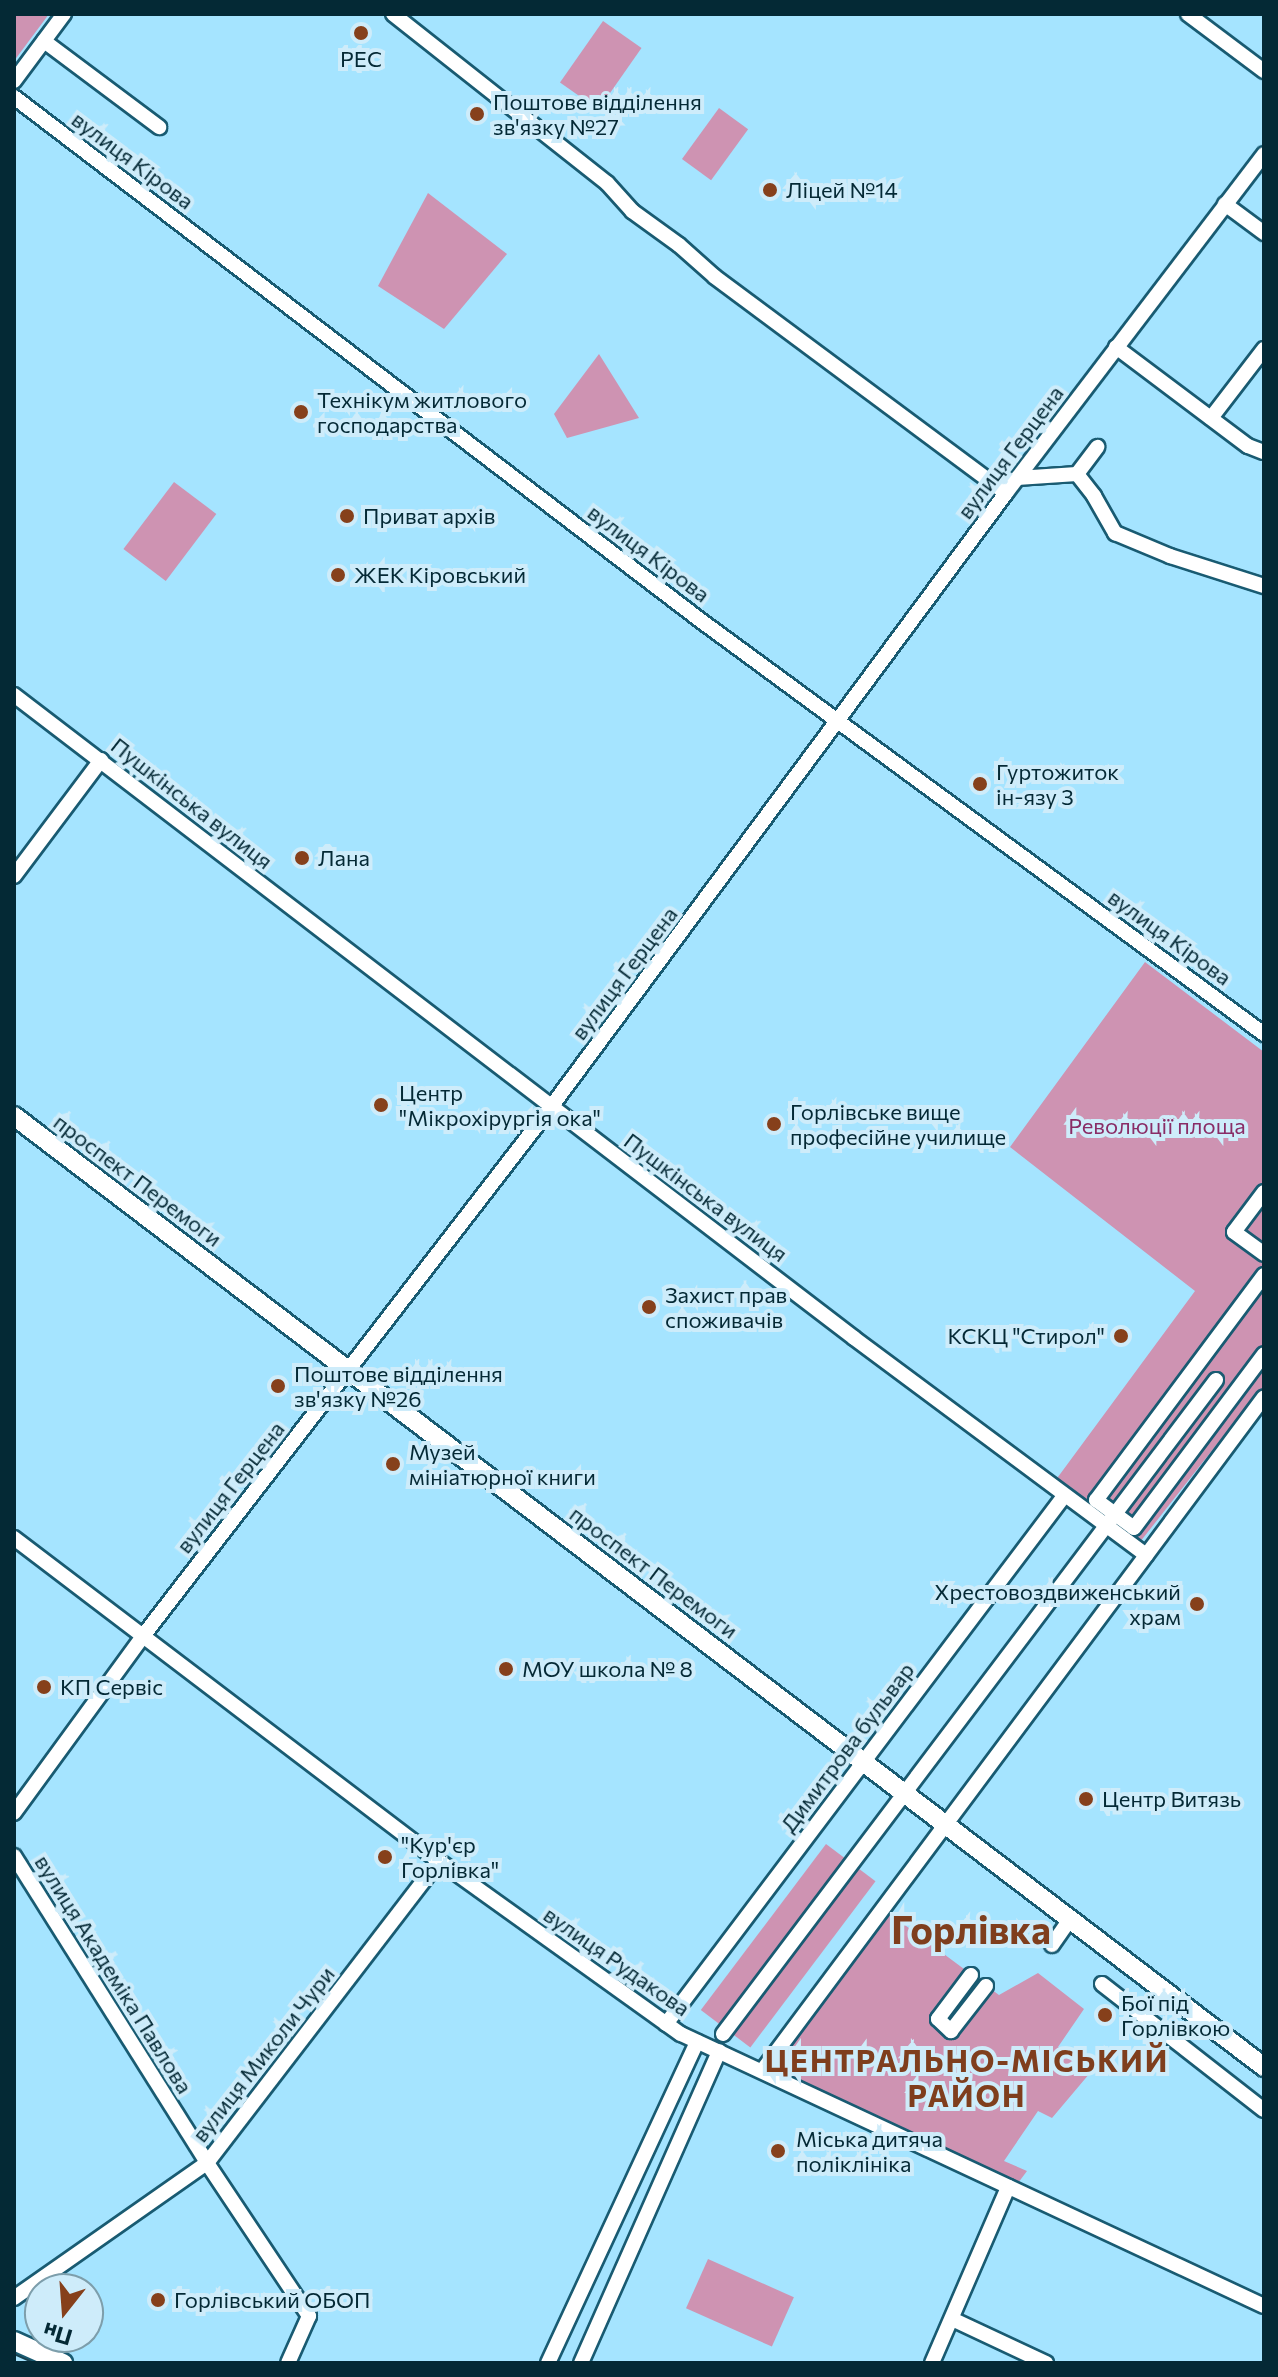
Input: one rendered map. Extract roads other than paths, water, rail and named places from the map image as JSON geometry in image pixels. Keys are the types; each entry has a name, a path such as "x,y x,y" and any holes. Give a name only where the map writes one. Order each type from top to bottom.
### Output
{"main road":[{"name":"проспект Перемоги","path":"14,1116 1264,2067"},
{"path":"14,2341 63,2363"}],"street":[{"path":"14,81 64,14"},
{"path":"393,14 607,183 632,211 715,277 1006,493"},
{"path":"1188,14 1264,71"},
{"path":"44,41 159,127"},
{"name":"вулиця Кірова","path":"14,97 838,722 1264,1034"},
{"name":"вулиця Герцена","path":"14,1813 143,1636 551,1107 1017,478 1264,154"},
{"path":"1225,204 1264,233"},
{"path":"1116,347 1248,446 1264,452"},
{"path":"1211,418 1264,349"},
{"path":"1017,478 1077,474 1097,447"},
{"path":"1077,474 1115,533 1170,556 1264,586"},
{"name":"Пушкінська вулиця","path":"14,695 551,1107 1146,1555"},
{"path":"14,876 101,760"},
{"path":"1264,1192 1234,1232 1264,1254"},
{"path":"1264,1275 1096,1500 1134,1528 1264,1354"},
{"path":"1199,1366 1234,1394"},
{"path":"723,2034 1216,1380"},
{"path":"762,2071 1264,1397"},
{"name":"Димитрова бульвар","path":"666,2024 1064,1496"},
{"name":"вулиця Рудакова","path":"14,1538 439,1861 666,2024 697,2042 1264,2306"},
{"name":"вулиця Академіка Павлова","path":"14,1856 207,2163 309,2316 288,2363"},
{"name":"вулиця Миколи Чури","path":"14,2298 207,2163 439,1861"},
{"path":"1052,1945 1070,1919"},
{"path":"971,1975 938,2019 951,2031 986,1986"},
{"path":"1102,1984 1264,2110"},
{"path":"934,2037 944,2024"},
{"path":"548,2363 697,2042"},
{"path":"581,2363 719,2051"},
{"path":"932,2363 1008,2187"},
{"path":"952,2319 1046,2363"}],"tram line":[{"path":"14,2354 34,2363"},
{"path":"1262,2363 1264,2358"}],"place":[{"name":"РЕС","path":"361,33"},
{"name":"Поштове відділення зв'язку №27","path":"477,114"},
{"name":"Ліцей №14","path":"770,190"},
{"name":"Технікум житлового господарства","path":"301,412"},
{"name":"Приват архів","path":"347,516"},
{"name":"ЖЕК Кіровський","path":"338,575"},
{"name":"Гуртожиток ін-язу 3","path":"980,784"},
{"name":"Лана","path":"302,858"},
{"name":"Центр \"Мікрохірургія ока\"","path":"381,1105"},
{"name":"Горлівське вище професійне училище","path":"774,1124"},
{"name":"Захист прав споживачів","path":"649,1307"},
{"name":"КСКЦ \"Стирол\"","path":"1121,1336"},
{"name":"Поштове відділення зв'язку №26","path":"278,1386"},
{"name":"Музей мініатюрної книги","path":"393,1464"},
{"name":"Хрестовоздвиженський храм","path":"1197,1604"},
{"name":"МОУ школа № 8","path":"506,1669"},
{"name":"КП Сервіс","path":"44,1687"},
{"name":"Центр Витязь","path":"1086,1799"},
{"name":"\"Кур'єр Горлівка\"","path":"385,1857"},
{"name":"Бої під Горлівкою","path":"1105,2015"},
{"name":"Міська дитяча поліклініка","path":"778,2151"},
{"name":"Горлівський ОБОП","path":"158,2300"}],"district":[{"name":"Горлівка","path":"971,1929"},
{"name":"ЦЕНТРАЛЬНО-МІСЬКИЙ РАЙОН","path":"967,2077"}],"park label":[{"name":"Революції площа","path":"1157,1126"}]}
